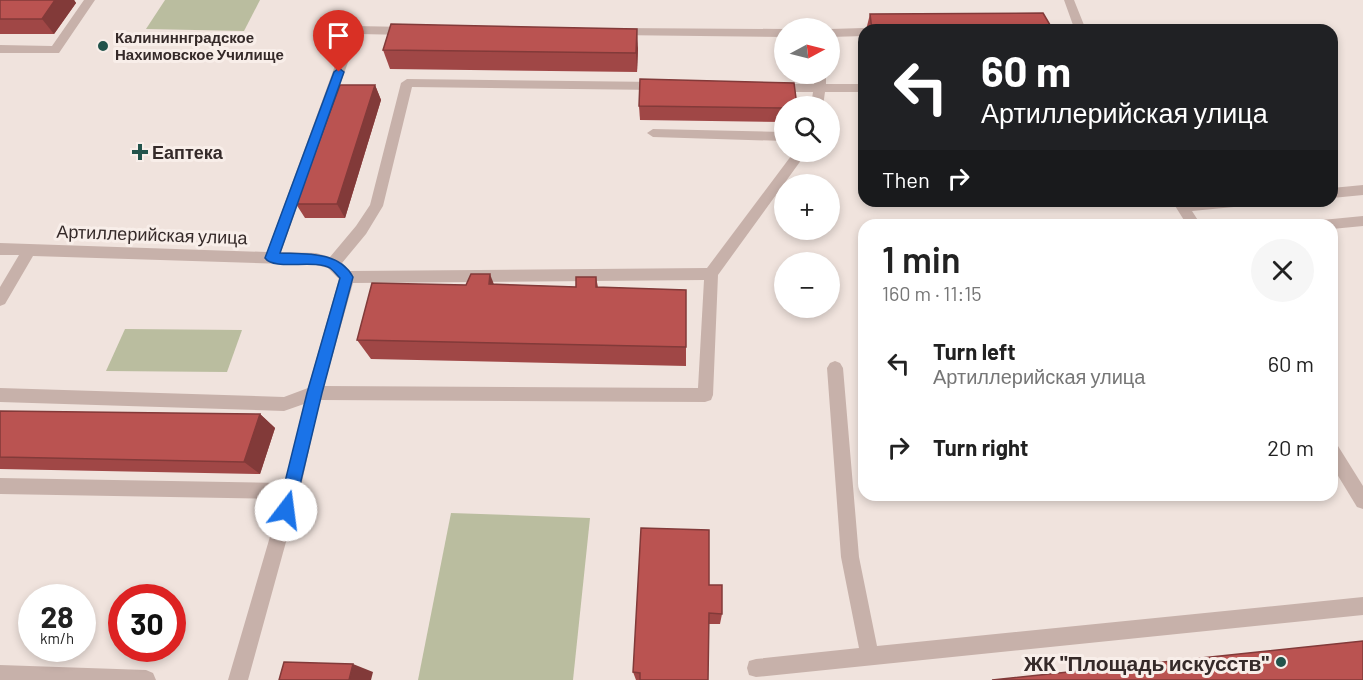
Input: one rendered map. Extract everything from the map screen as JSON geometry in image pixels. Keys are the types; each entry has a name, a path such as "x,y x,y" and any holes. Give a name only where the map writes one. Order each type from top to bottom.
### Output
{"street":[{"path":"0,50 55,50 90,0"},
{"path":"1069,0 1078,24"},
{"path":"272,258 354,30 426,31"},
{"path":"605,32 774,33"},
{"path":"840,33 858,32"},
{"path":"665,86 407,83 376,206 361,230 333,264 347,277 711,274"},
{"path":"819,96 820,84"},
{"path":"761,88 858,88"},
{"path":"653,133 774,137"},
{"path":"0,395 284,404 314,393 705,395 711,274 794,162"},
{"path":"1338,192 1363,190"},
{"path":"1338,223 1363,221"},
{"name":"Артиллерийская улица","path":"0,249 316,259 333,264"},
{"path":"0,300 30,249"},
{"path":"238,680 292,491 314,393 347,277"},
{"path":"835,368 850,556 870,656"},
{"path":"1338,460 1363,501"},
{"path":"0,486 292,491"},
{"path":"756,668 1363,606"},
{"path":"0,674 146,680"}],"green space":[{"path":"165,0 260,0 244,31 146,29"},
{"path":"125,329 242,330 227,372 106,371"},
{"path":"451,513 590,518 573,680 418,680"}],"building":[{"path":"0,0 55,0 42,19 0,19"},
{"path":"1043,13 1049,24 871,24 870,14"},
{"path":"391,24 637,29 636,53 383,50"},
{"path":"640,79 794,84 796,96 774,96 774,108 639,106"},
{"path":"340,85 375,85 337,204 296,204"},
{"path":"471,274 490,274 489,284 576,287 576,277 596,277 596,287 686,290 686,347 357,340 372,283 466,285"},
{"path":"0,411 260,414 244,462 0,457"},
{"path":"641,528 709,530 709,585 722,585 722,614 709,613 708,680 640,680 640,673 633,672"},
{"name":"ЖК \"Площадь искусств\"","path":"1363,641 1363,680 992,680"},
{"path":"284,662 353,664 349,680 279,680"}],"place":[{"name":"Калининнградское Нахимовское Училище","path":"103,46"},
{"name":"Еаптека","path":"140,152"},
{"name":"ЖК \"Площадь искусств\"","path":"1281,662"}],"route":[{"path":"286,510 314,393 347,277 333,264 316,259 272,258 339,72"}]}
